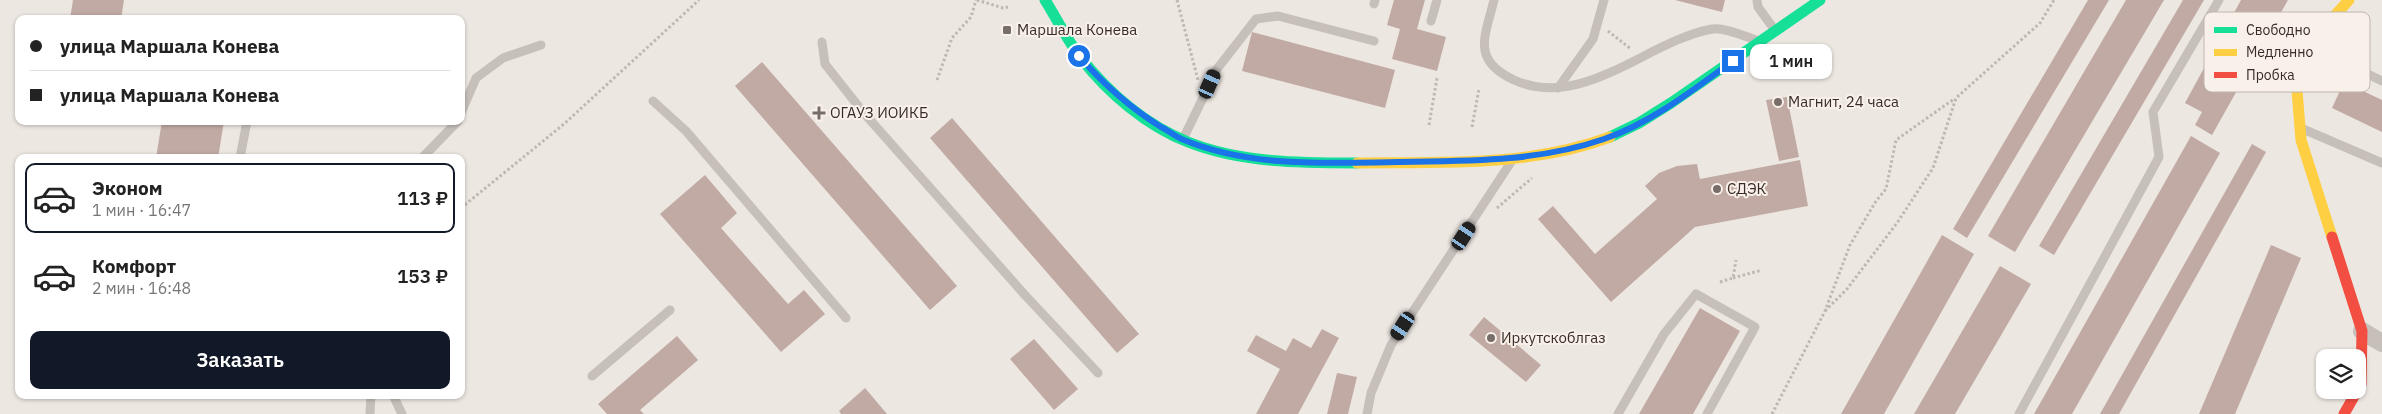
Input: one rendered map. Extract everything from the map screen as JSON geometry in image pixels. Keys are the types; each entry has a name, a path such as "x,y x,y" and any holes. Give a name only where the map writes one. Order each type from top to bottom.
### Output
{"main road":[{"path":"1045,0 1079,56 1100,81 1126,104 1183,140 1238,156 1307,164 1453,162 1514,158 1542,155 1604,139 1660,111 1820,0"},
{"path":"1050,0 1061,24"},
{"path":"2338,12 2349,0"},
{"path":"2297,92 2301,140 2362,331 2361,384 2344,414"}],"street":[{"path":"2362,331 2382,343"}],"lane":[{"path":"1431,21 1437,0"},
{"path":"1494,0 1483,47 1487,58 1500,73 1522,83 1558,88 1611,73 1690,34 1715,28 1762,41"},
{"path":"1558,88 1593,40 1604,0"},
{"path":"1757,0 1758,7 1776,31"},
{"path":"2213,12 2220,0"},
{"path":"1183,140 1217,69 1256,19 1278,16 1374,41"},
{"path":"2019,414 2159,157 2153,112 2204,27"},
{"path":"822,42 825,64 863,112 1024,294 1098,373"},
{"path":"465,104 476,78 503,58 541,45"},
{"path":"2370,75 2382,81"},
{"path":"653,101 686,131 846,318"},
{"path":"241,154 247,125"},
{"path":"426,154 454,125"},
{"path":"2300,128 2382,163"},
{"path":"1367,414 1371,393 1391,345 1514,158"},
{"path":"1618,414 1664,334 1696,294 1755,327 1707,414"},
{"path":"592,376 670,310"},
{"path":"370,414 371,399"},
{"path":"395,399 402,414"}],"path":[{"path":"465,205 564,124 699,0"},
{"path":"937,80 952,38 971,16 977,0 1002,8 1008,7"},
{"path":"1177,0 1203,100"},
{"path":"1772,414 1825,312 1850,245 1876,201 1886,189 1896,140 1956,98 2040,22 2054,0"},
{"path":"1622,53 1631,49"},
{"path":"1429,125 1436,78"},
{"path":"1472,127 1479,89"},
{"path":"1825,312 1847,289 1897,223 1933,168 1956,98"},
{"path":"1494,211 1533,177"},
{"path":"1733,278 1736,260"},
{"path":"1720,282 1762,270"}],"building":[{"path":"73,0 124,0 122,15 71,15"},
{"path":"1394,0 1425,0 1417,29 1446,37 1437,71 1392,59 1400,29 1387,25"},
{"path":"1675,0 1725,0 1722,12"},
{"path":"2088,0 2109,0 1967,238 1953,229"},
{"path":"2126,0 2164,0 2015,252 1988,236"},
{"path":"2183,0 2204,0 2054,255 2039,246"},
{"path":"2241,0 2288,0 2281,12 2234,12"},
{"path":"1252,32 1395,70 1385,108 1242,71"},
{"path":"762,62 957,286 930,310 735,86"},
{"path":"2204,68 2204,92 2236,92 2212,135 2195,125 2202,112 2185,103"},
{"path":"2339,92 2365,92 2382,100 2382,132 2332,108"},
{"path":"1787,97 1799,157 1779,161 1766,100"},
{"path":"952,118 1139,334 1117,353 930,138"},
{"path":"161,125 223,125 219,154 157,154"},
{"path":"2191,136 2220,153 2072,414 2034,414"},
{"path":"2252,144 2266,152 2119,414 2100,414"},
{"path":"1800,160 1808,206 1695,227 1611,302 1538,219 1553,206 1595,254 1657,199 1645,186 1659,173 1677,166 1697,164 1700,179"},
{"path":"705,175 737,213 721,228 788,304 804,290 825,314 781,352 660,214"},
{"path":"1942,235 1974,254 1884,414 1841,414"},
{"path":"2271,245 2301,258 2235,414 2199,414"},
{"path":"2000,266 2031,284 1955,414 1914,414"},
{"path":"1700,308 1740,331 1693,414 1639,414"},
{"path":"1484,317 1541,365 1526,382 1469,335"},
{"path":"1322,329 1339,338 1298,414 1256,414 1280,369 1247,351 1256,335 1286,351 1293,338 1311,348"},
{"path":"677,336 698,360 640,410 644,414 607,414 598,404"},
{"path":"1034,339 1078,389 1054,410 1010,359"},
{"path":"1337,373 1357,377 1348,414 1327,414"},
{"path":"865,388 887,414 841,414 839,411"}],"traffic: fast":[{"path":"1045,0 1076,51 1103,84 1143,118 1173,135 1208,149 1250,158 1293,162 1357,163"},
{"path":"1610,137 1639,123 1671,103 1820,0"}],"traffic: slow":[{"path":"2338,12 2349,0"},
{"path":"2297,92 2301,140 2332,237"},
{"path":"1357,163 1485,161 1517,158 1580,147 1610,137"}],"traffic: jam":[{"path":"2332,237 2362,331 2361,384 2344,414"}],"place":[{"name":"Маршала Конева","path":"1007,30"},
{"name":"Магнит, 24 часа","path":"1778,102"},
{"name":"ОГАУЗ ИОИКБ","path":"819,113"},
{"name":"СДЭК","path":"1717,189"},
{"name":"Иркутскоблгаз","path":"1491,338"}],"route":[{"path":"1079,56 1100,81 1126,104 1183,140 1238,156 1307,164 1453,162 1542,155 1573,148 1604,139 1629,128 1660,111 1733,61"}]}
